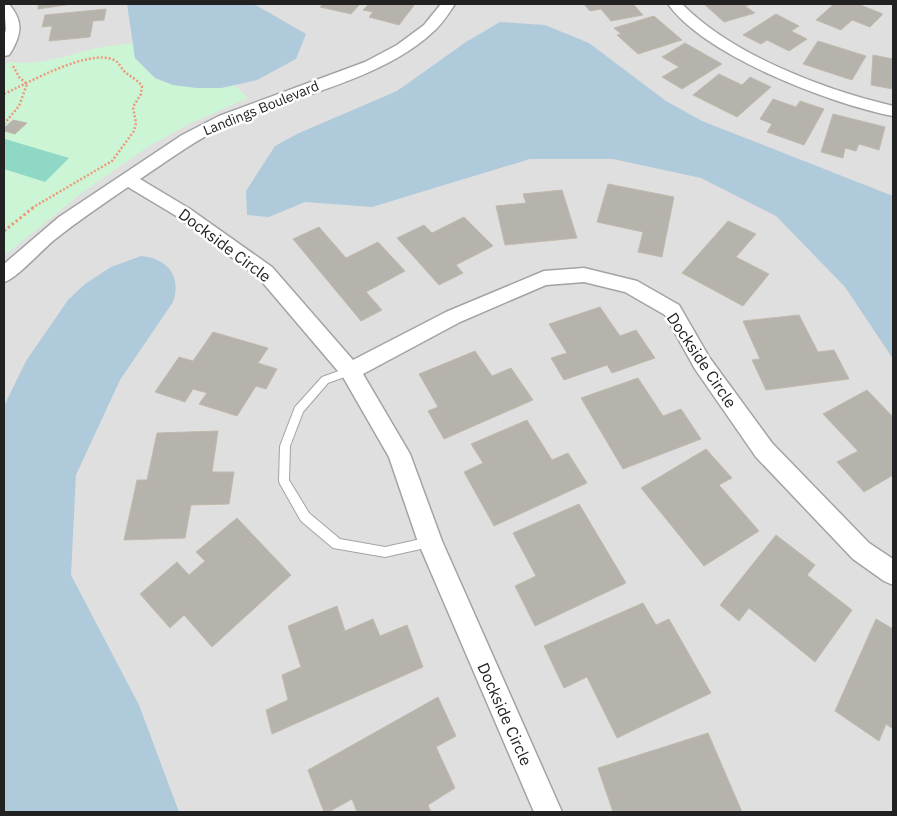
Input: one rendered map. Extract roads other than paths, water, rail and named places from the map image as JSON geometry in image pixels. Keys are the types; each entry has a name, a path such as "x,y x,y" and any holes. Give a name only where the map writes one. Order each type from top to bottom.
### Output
{"street":[{"name":"Landings Boulevard","path":"4,275 76,214 196,133 247,110 375,64 409,44 429,27 448,4"},
{"path":"675,4 682,14 711,36 763,64 814,86 893,111"},
{"path":"4,6 12,16 14,27 13,38 4,52"},
{"name":"Dockside Circle","path":"127,179 184,213 265,272 350,370 399,454 430,542 548,812"},
{"name":"Dockside Circle","path":"350,370 453,317 544,278 584,276 630,286 672,310 702,363 764,450 861,550 893,573"}],"lane":[{"path":"350,370 325,380 299,410 285,446 284,481 304,517 337,544 385,552 430,542"}],"water":[{"path":"127,4 254,4 306,34 296,59 257,80 221,88 196,88 173,85 155,78 135,58"},
{"path":"500,22 545,25 589,43 666,101 702,121 893,196 893,359 845,287 776,216 701,178 613,159 530,159 372,207 305,202 269,217 247,215 246,191 275,146 299,133 397,91 466,42"},
{"path":"141,256 158,260 170,270 174,277 175,293 173,302 120,380 76,475 71,575 139,705 179,812 4,812 4,406 26,361 68,300 85,284 111,267"}]}
